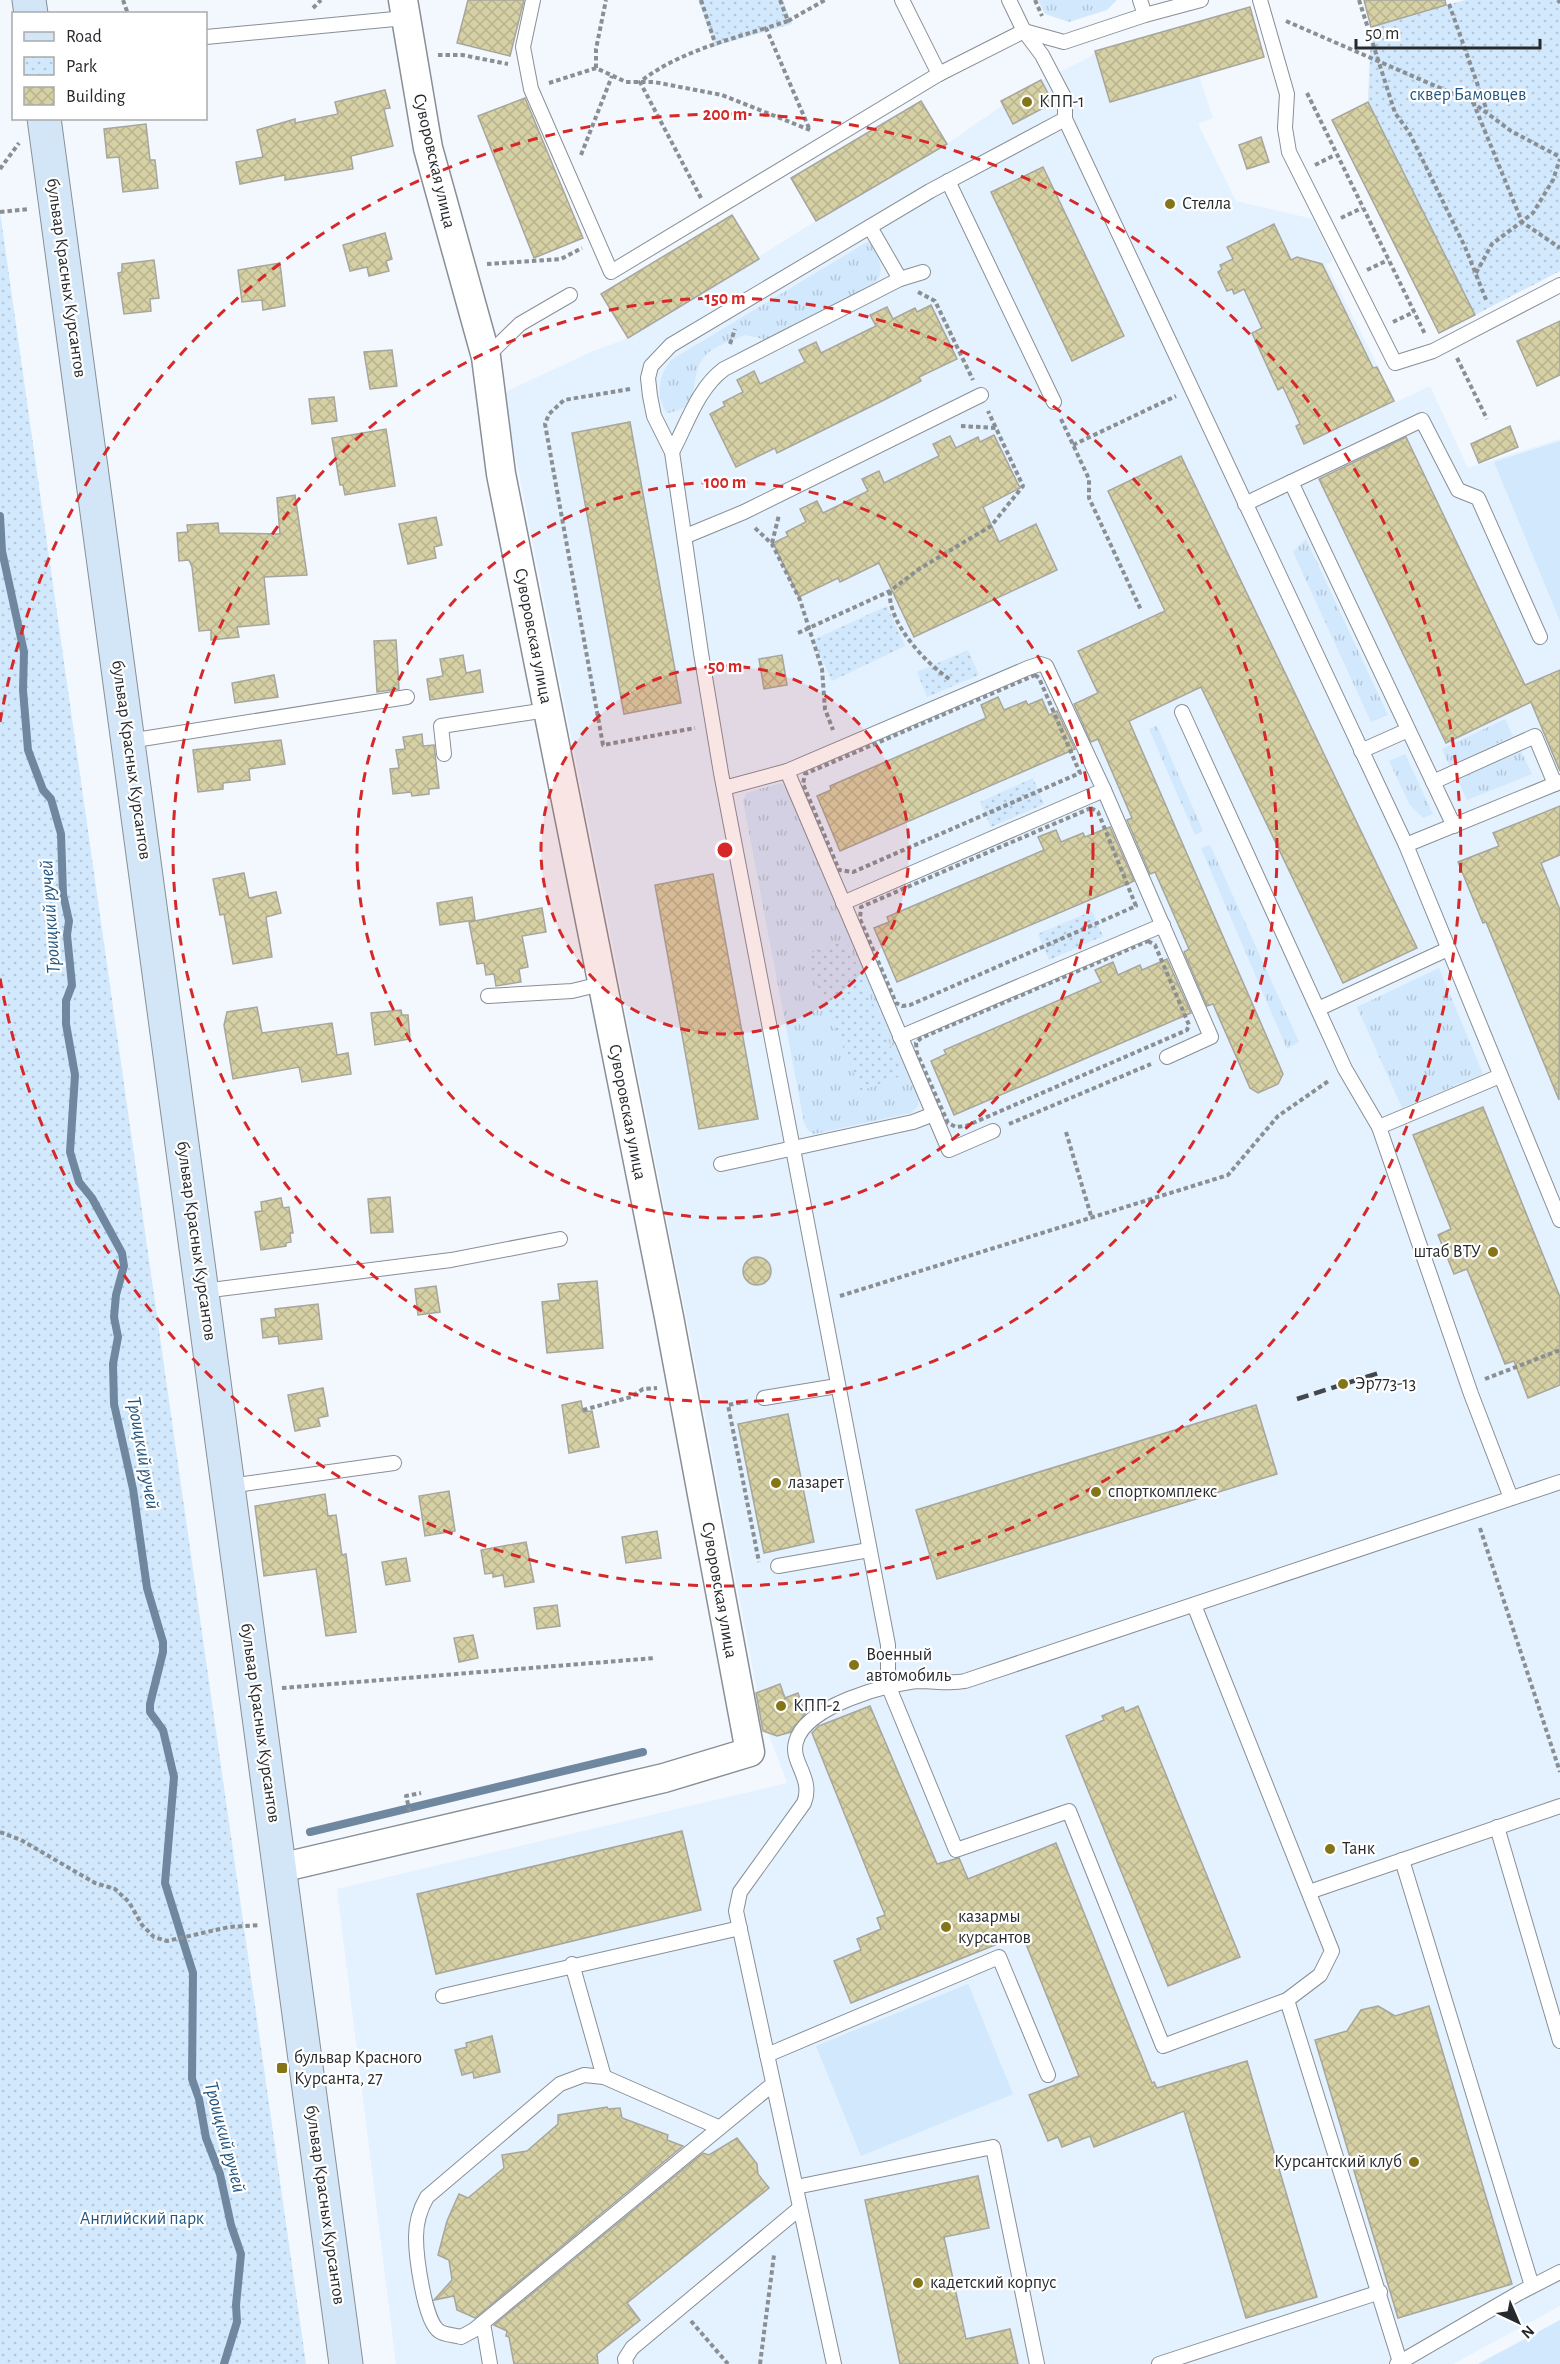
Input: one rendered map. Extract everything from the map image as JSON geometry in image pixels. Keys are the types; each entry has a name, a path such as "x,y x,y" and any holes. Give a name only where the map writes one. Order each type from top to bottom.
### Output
{"street":[{"name":"Суворовская улица","path":"280,1868 664,1778 750,1752 681,1384 501,474 486,357 428,148 404,9"},
{"name":"бульвар Красных Курсантов","path":"44,120 346,2364"}],"lane":[{"path":"533,0 524,32 526,68 531,89 611,272 939,74 1024,31 1064,42 1145,15 1202,0"},
{"path":"902,0 939,74"},
{"path":"1009,0 1024,31 1042,55 1065,99 1065,119 1406,845 1560,1220"},
{"path":"1140,0 1145,15"},
{"path":"1262,5 1287,94 1285,128 1289,152 1395,363 1433,351 1560,285"},
{"path":"207,37 404,9"},
{"path":"1065,119 948,181 746,300 658,355 651,366 649,386 654,416 672,452 686,536 701,653 724,788 888,1645 888,1685 956,1850 1069,1811 1162,2046 1287,2000 1320,1975 1332,1951 1194,1605"},
{"path":"948,181 1054,402"},
{"path":"870,227 905,283"},
{"path":"672,452 703,392 712,378 724,369 905,283 923,272"},
{"path":"486,357 520,324 570,295"},
{"path":"686,536 744,512 981,395"},
{"path":"1245,504 1422,420 1458,490 1478,498 1540,638"},
{"path":"1291,482 1454,826"},
{"path":"724,788 787,771 843,752 979,694 1028,668 1040,664 1046,666 1104,790 1211,1037 1167,1057"},
{"path":"129,741 407,697"},
{"path":"444,754 441,726 547,710"},
{"path":"1182,712 1345,1070 1379,1127 1469,1386 1511,1498"},
{"path":"1361,751 1408,730"},
{"path":"1406,845 1558,783 1535,736 1433,782"},
{"path":"787,771 949,1150 993,1131"},
{"path":"843,903 1104,790"},
{"path":"900,1036 1163,925"},
{"path":"1317,1009 1448,949"},
{"path":"488,996 572,991 601,984"},
{"path":"1379,1127 1500,1076"},
{"path":"721,1164 913,1122 934,1114"},
{"path":"202,1291 451,1260 560,1239"},
{"path":"764,1398 837,1386"},
{"path":"229,1485 394,1463"},
{"path":"834,2364 736,1911 740,1892 804,1803 808,1792 795,1749 800,1734 816,1717 832,1707 888,1685 965,1681 1560,1482"},
{"path":"778,1566 869,1550"},
{"path":"1309,1892 1560,1806"},
{"path":"1497,1827 1560,2041"},
{"path":"1402,1860 1532,2286"},
{"path":"443,1996 572,1964 740,1928"},
{"path":"767,2055 999,1957 1048,2076"},
{"path":"572,1964 604,2077"},
{"path":"1287,2000 1380,2292 1406,2361 1532,2286 1560,2272"},
{"path":"718,2127 604,2077 584,2074 560,2084 436,2188 422,2205 416,2238 426,2305 431,2321 439,2332 461,2337 483,2323 773,2084"},
{"path":"795,2187 993,2147 1037,2364"},
{"path":"626,2364 625,2359 632,2348 800,2208"},
{"path":"1159,2364 1380,2292"},
{"path":"483,2323 490,2364"}],"path":[{"path":"596,68 596,49 606,0"},
{"path":"701,0 715,43"},
{"path":"780,0 788,21"},
{"path":"640,82 651,73 715,43 788,21 825,0"},
{"path":"1359,0 1395,113 1409,132 1494,319"},
{"path":"1449,4 1487,113"},
{"path":"1262,5 1472,102 1511,130 1560,158 1541,202 1522,222 1492,244 1475,274"},
{"path":"766,28 809,129 819,147"},
{"path":"412,57 462,55 526,68"},
{"path":"531,89 596,68 626,82 640,82 722,95 809,129"},
{"path":"571,181 612,76"},
{"path":"640,82 708,212"},
{"path":"1304,86 1317,119 1433,351"},
{"path":"1472,102 1522,222 1560,248"},
{"path":"0,212 32,209"},
{"path":"459,265 561,259 597,240"},
{"path":"798,633 890,591 919,569 991,526 1023,486 934,301 905,283"},
{"path":"724,369 730,341 746,300"},
{"path":"1449,343 1487,419"},
{"path":"649,386 564,400 549,414 545,424 603,745 713,725"},
{"path":"1073,445 1192,389"},
{"path":"1054,402 1089,479 1089,498 1141,610"},
{"path":"772,544 780,513"},
{"path":"755,528 772,544 800,600 807,628 822,669 825,709 843,752"},
{"path":"890,591 892,605 906,637 948,678 979,694"},
{"path":"1038,676 1079,769 1078,774 846,873 838,867 802,780 808,772 843,752 979,694 1014,683 1038,676"},
{"path":"1014,683 1026,687"},
{"path":"1042,697 1051,704"},
{"path":"1091,808 1098,812 1137,904 1134,908 905,1006 896,1003 860,919 859,910 867,903 1091,808"},
{"path":"1149,941 1155,945 1189,1025 1187,1030 1161,1042 961,1127 951,1125 945,1119 916,1049 916,1043 921,1038 1149,941"},
{"path":"993,1131 1167,1057"},
{"path":"821,1302 1228,1176 1278,1116 1345,1070"},
{"path":"1066,1132 1092,1219"},
{"path":"1469,1386 1560,1350"},
{"path":"583,1410 631,1397 643,1389 681,1384"},
{"path":"764,1398 728,1405 760,1569 778,1566"},
{"path":"1478,1524 1560,1772"},
{"path":"272,1689 655,1658"},
{"path":"408,1804 406,1796 421,1792"},
{"path":"0,1832 21,1840 95,1883 115,1889 129,1902 142,1925 154,1936 167,1941 202,1932 256,1925"},
{"path":"760,2364 777,2229"},
{"path":"679,2307 728,2364"}],"shaded area":[{"path":"1095,51 1110,102 1199,76 1213,118 1198,124 1236,201 1313,219 1333,261 1326,264 1396,402 1430,386 1468,468 1560,439 1560,2306 1453,2364 396,2364 337,1889 787,1783 769,1735 759,1728 755,1717 761,1714 754,1693 757,1692 690,1336 503,393 591,352 628,338 816,221 947,144 1003,105 1001,101 1090,57"}],"green space":[{"path":"698,0 783,0 792,24 715,46"},
{"path":"1038,0 1117,0 1107,10 1069,22 1045,14"},
{"name":"сквер Бамовцев","path":"1465,0 1560,0 1560,271 1475,315 1368,102 1371,27"},
{"name":"Английский парк","path":"0,212 306,2364 0,2364"},
{"path":"869,241 880,266 880,275 875,283 830,311 767,340 745,335 707,353 699,366 691,399 687,405 667,413 661,400 660,386 661,379 671,360"},
{"path":"1560,441 1560,621 1494,462"},
{"path":"1306,539 1388,715 1371,722 1293,552"},
{"path":"887,606 905,646 832,681 813,640"},
{"path":"968,650 979,675 927,697 917,672"},
{"path":"1505,719 1513,736 1449,766 1442,749"},
{"path":"1157,726 1203,831 1195,835 1149,729"},
{"path":"1520,749 1532,774 1467,800 1457,779"},
{"path":"1405,754 1433,814 1423,818 1410,805 1389,761"},
{"path":"1033,778 1044,804 991,827 980,802"},
{"path":"781,783 788,789 822,870 820,871 822,875 825,874 919,1098 918,1106 911,1113 814,1134 808,1130 804,1122 743,801 746,793"},
{"path":"1210,845 1299,1042 1287,1049 1201,848"},
{"path":"1092,911 1103,936 1049,960 1038,934"},
{"path":"846,940 903,1075 861,1091 805,955"},
{"path":"1439,968 1483,1074 1402,1108 1357,1007"},
{"path":"968,1984 1013,2094 861,2156 816,2046"},
{"path":"1560,2320 1560,2364 1478,2364"}],"building":[{"path":"468,0 524,0 510,56 457,43"},
{"path":"1364,0 1445,0 1446,5 1371,27"},
{"path":"1250,7 1264,57 1110,102 1095,51"},
{"name":"КПП-1","path":"1041,80 1053,103 1013,124 1001,101"},
{"path":"385,90 390,108 384,109 393,146 351,156 353,169 285,180 285,175 240,184 236,162 263,157 257,130 295,119 295,123 338,114 335,102"},
{"path":"525,98 583,238 534,258 478,116"},
{"path":"921,101 947,144 816,221 791,178"},
{"path":"1368,102 1475,315 1439,333 1332,120"},
{"path":"146,124 150,160 155,160 158,188 123,192 119,157 107,158 104,129"},
{"path":"1261,137 1269,162 1247,169 1239,145"},
{"path":"1043,167 1124,336 1072,361 991,192"},
{"path":"732,215 759,259 628,338 601,294"},
{"path":"1274,224 1291,260 1297,257 1322,264 1373,368 1377,367 1394,401 1304,444 1296,426 1300,424 1283,387 1278,390 1252,333 1262,328 1244,289 1234,294 1232,289 1227,291 1218,272 1222,269 1220,265 1233,259 1227,247"},
{"path":"385,233 392,259 386,261 389,271 369,276 367,267 350,271 343,245"},
{"path":"154,260 159,298 150,299 151,311 124,314 118,273 122,272 122,264"},
{"path":"280,263 285,306 263,310 262,300 242,302 238,270"},
{"path":"931,305 957,359 919,377 921,381 777,453 775,448 736,467 710,414 725,406 723,402 743,392 737,380 754,371 760,384 805,362 799,350 816,342 821,353 876,326 870,315 887,307 893,319 915,308 917,312"},
{"path":"1560,321 1560,375 1537,386 1517,341"},
{"path":"392,350 397,386 370,389 364,352"},
{"path":"334,397 337,421 312,424 309,399"},
{"path":"630,422 681,703 624,714 572,433"},
{"path":"1510,426 1518,447 1479,463 1471,444"},
{"path":"386,429 395,486 345,495 343,485 340,485 332,438"},
{"path":"994,435 1020,488 983,507 999,542 1036,524 1057,570 914,637 879,563 840,582 838,578 799,597 773,543 788,536 786,532 806,522 800,509 817,501 823,513 868,491 862,479 879,471 884,483 939,456 933,444 950,436 956,448 978,437 980,442"},
{"path":"1406,437 1525,685 1560,670 1560,771 1531,702 1446,743 1319,479"},
{"path":"1181,456 1417,948 1343,983 1201,687 1129,721 1283,1074 1278,1084 1258,1093 1250,1088 1213,1004 1207,1006 1184,952 1189,949 1155,872 1150,874 1127,820 1132,818 1098,739 1091,742 1074,704 1098,693 1078,651 1165,611 1108,491"},
{"path":"295,495 307,575 264,577 269,624 237,627 239,637 211,640 211,630 199,631 192,567 189,560 179,561 177,533 188,532 187,525 218,523 219,533 280,534 277,498"},
{"path":"436,517 442,545 434,547 436,558 408,564 399,524"},
{"path":"396,640 399,689 377,692 374,641"},
{"path":"463,655 466,673 480,670 483,692 430,700 427,679 443,676 440,659"},
{"path":"782,655 787,685 764,689 759,659"},
{"path":"274,675 278,697 235,703 232,683"},
{"path":"998,697 1004,710 1026,701 1028,705 1042,699 1049,715 1057,711 1075,749 840,851 817,796 831,790 830,786 986,718 981,705"},
{"path":"422,734 423,746 434,745 439,788 429,789 429,794 412,796 411,792 393,794 390,769 399,768 396,750 405,749 403,737"},
{"path":"281,740 285,764 249,769 250,780 223,783 223,789 198,792 193,750"},
{"path":"1560,806 1560,855 1541,863 1560,910 1559,1100 1486,922 1483,923 1458,862 1499,846 1493,833"},
{"path":"1110,827 1134,881 897,982 874,928 889,922 887,917 1044,850 1038,837 1056,830 1061,842 1083,833 1085,837"},
{"path":"244,873 249,898 276,892 281,913 266,917 272,957 233,964 224,914 220,915 213,879"},
{"path":"713,874 758,1119 699,1129 655,885"},
{"path":"472,897 475,920 440,925 437,903"},
{"path":"542,908 546,932 522,936 528,967 519,969 521,982 496,986 494,974 486,975 484,963 477,964 469,922"},
{"path":"1167,959 1191,1013 954,1115 931,1061 946,1054 944,1050 1101,982 1095,970 1113,962 1118,975 1140,965 1142,970"},
{"path":"257,1007 262,1033 332,1023 337,1055 348,1053 351,1074 302,1082 299,1067 233,1079 224,1025 227,1012"},
{"path":"401,1010 402,1015 408,1015 410,1039 375,1045 371,1013"},
{"name":"штаб ВТУ","path":"1483,1107 1560,1297 1560,1385 1528,1398 1514,1361 1505,1364 1467,1269 1454,1274 1438,1235 1451,1229 1413,1135"},
{"path":"390,1197 393,1232 371,1233 368,1199"},
{"path":"281,1198 283,1208 289,1207 293,1233 290,1233 291,1242 286,1243 286,1246 261,1250 255,1212 262,1211 261,1202"},
{"path":"757,1257 767,1261 771,1271 767,1281 757,1285 747,1281 743,1271 747,1261"},
{"path":"597,1281 603,1348 547,1353 542,1302 560,1300 558,1284"},
{"path":"436,1286 440,1312 418,1315 415,1289"},
{"path":"318,1304 322,1339 279,1344 278,1336 263,1338 261,1319 276,1317 275,1309"},
{"path":"323,1388 328,1416 318,1418 320,1426 295,1431 288,1395"},
{"path":"581,1401 583,1412 592,1411 599,1447 569,1453 562,1405"},
{"name":"спорткомплекс","path":"1256,1405 1277,1474 937,1579 916,1510"},
{"name":"лазарет","path":"788,1414 814,1542 764,1553 738,1424"},
{"path":"449,1491 455,1531 425,1536 419,1496"},
{"path":"325,1494 328,1516 336,1515 342,1555 346,1554 356,1632 326,1636 316,1569 264,1576 255,1506"},
{"path":"657,1531 661,1558 626,1563 622,1537"},
{"path":"526,1542 534,1582 505,1587 503,1575 493,1577 493,1573 485,1574 481,1550"},
{"path":"406,1558 410,1581 386,1585 382,1562"},
{"path":"557,1605 560,1626 537,1629 534,1608"},
{"path":"473,1635 478,1658 459,1662 454,1638"},
{"name":"КПП-2","path":"780,1684 785,1698 798,1693 805,1714 791,1732 777,1736 763,1731 756,1693"},
{"name":"казармы курсантов","path":"870,1706 937,1864 959,1858 968,1879 1056,1843 1152,2083 1154,2082 1157,2088 1247,2061 1317,2297 1246,2318 1184,2111 1094,2147 1090,2136 1062,2147 1058,2137 1048,2141 1029,2095 1079,2076 1022,1934 851,2003 834,1961 861,1950 857,1939 881,1929 877,1918 885,1915 812,1733 819,1726"},
{"path":"1138,1706 1240,1957 1168,1986 1066,1736 1104,1720 1102,1716 1123,1707 1125,1712"},
{"path":"682,1831 701,1910 436,1974 417,1894"},
{"name":"Курсантский клуб","path":"1378,2006 1395,2016 1429,2006 1512,2284 1398,2318 1315,2040 1347,2031 1361,2010"},
{"path":"492,2036 500,2072 474,2078 473,2072 462,2075 455,2050 467,2047 466,2043"},
{"path":"607,2107 608,2109 620,2108 622,2118 668,2135 667,2140 683,2146 475,2318 457,2310 454,2296 434,2300 452,2280 449,2260 438,2255 447,2221 459,2194 468,2198 504,2168 502,2155 527,2151 558,2124 558,2115"},
{"path":"737,2138 757,2164 758,2174 769,2188 627,2303 640,2320 597,2354 598,2364 514,2364 509,2337 506,2336 507,2331 494,2325 703,2153 709,2155"},
{"name":"кадетский корпус","path":"978,2176 989,2228 944,2237 966,2339 1010,2329 1018,2364 900,2364 865,2200"}],"waterway":[{"name":"Троицкий ручей","path":"0,516 2,551 24,652 23,690 28,750 43,790 51,799 61,834 63,894 69,921 67,935 72,985 66,1001 66,1024 75,1075 70,1152 79,1182 92,1198 122,1253 124,1266 116,1295 114,1317 118,1337 113,1364 114,1404 133,1489 147,1588 163,1642 163,1652 150,1712 163,1730 174,1777 165,1883 193,1973 192,2079 199,2099 206,2138 220,2174 231,2225 241,2254 236,2305 237,2322 224,2364"},
{"path":"310,1832 643,1752"}],"railway":[{"path":"1297,1399 1382,1372"}],"place":[{"name":"КПП-1","path":"1027,102"},
{"name":"Стелла","path":"1170,204"},
{"name":"штаб ВТУ","path":"1493,1252"},
{"name":"Эр773-13","path":"1343,1384"},
{"name":"лазарет","path":"776,1483"},
{"name":"спорткомплекс","path":"1096,1492"},
{"name":"Военный автомобиль","path":"854,1665"},
{"name":"КПП-2","path":"781,1706"},
{"name":"Танк","path":"1330,1849"},
{"name":"казармы курсантов","path":"946,1927"},
{"name":"бульвар Красного Курсанта, 27","path":"282,2068"},
{"name":"Курсантский клуб","path":"1414,2162"},
{"name":"кадетский корпус","path":"918,2283"}]}
